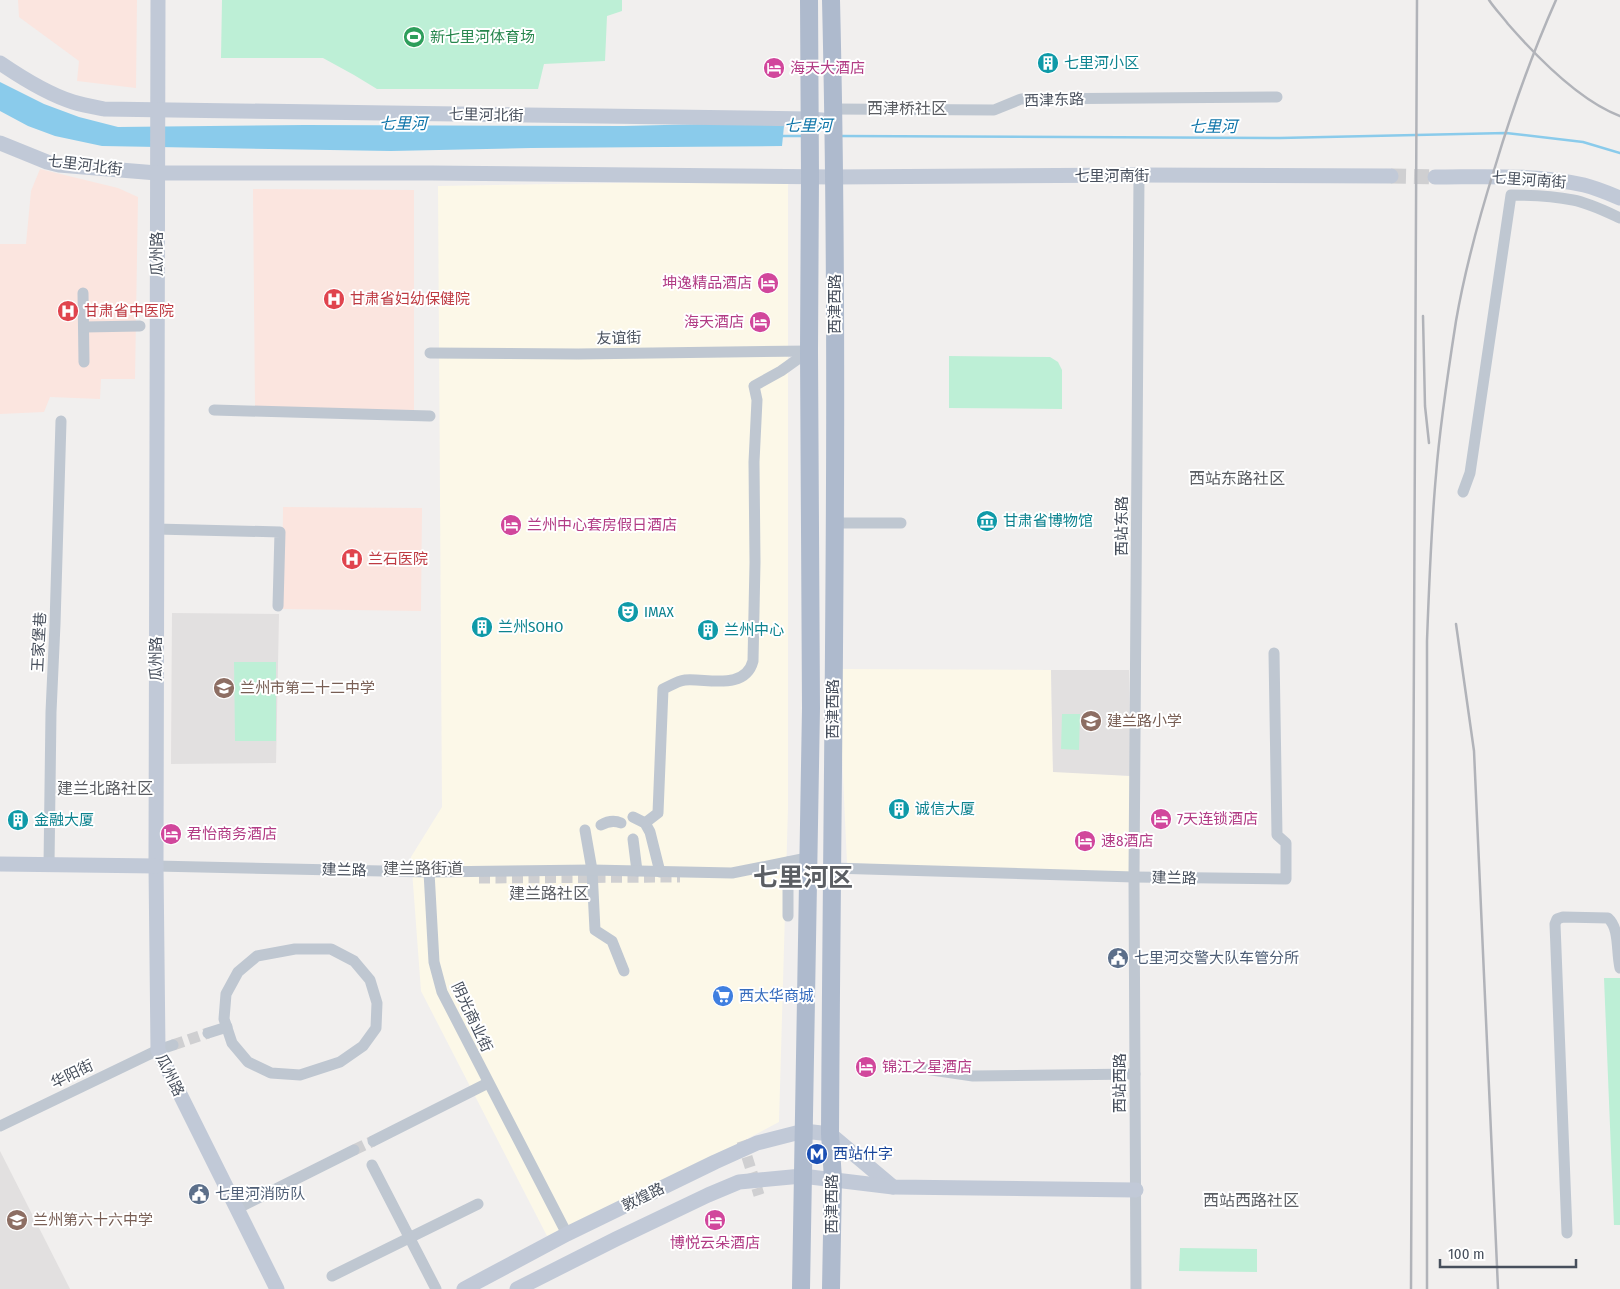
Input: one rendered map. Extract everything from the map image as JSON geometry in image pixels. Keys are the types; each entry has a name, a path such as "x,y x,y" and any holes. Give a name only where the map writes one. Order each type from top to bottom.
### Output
{"main road":[{"path":"809,0 810,124"},
{"path":"831,0 834,120"},
{"name":"西津西路","path":"831,1289 833,1179 830,1134 835,362 834,120"},
{"name":"西津西路","path":"801,1289 811,708 810,124"},
{"path":"809,356 835,362"}],"street":[{"name":"瓜州路","path":"158,0 156,529 158,1050 277,1289"},
{"name":"七里河北街","path":"0,63 18,76 72,102 157,118 810,124 834,120"},
{"name":"西津东路","path":"834,120 994,110 1021,99 1277,97"},
{"name":"七里河北街","path":"0,143 59,165 157,172 834,177"},
{"name":"西站东路","path":"1134,877 1139,175"},
{"name":"七里河南街","path":"834,177 1391,176"},
{"name":"七里河南街","path":"1435,177 1501,177 1564,182 1585,185 1620,198"},
{"path":"1463,492 1470,473 1511,195 1538,195 1575,200 1620,218"},
{"path":"82,293 84,362"},
{"path":"84,327 140,326"},
{"name":"友谊街","path":"430,353 809,356"},
{"path":"645,823 658,813 663,689 683,680 738,680 752,668 755,562 754,462 757,400 754,386 809,356"},
{"path":"214,410 430,416"},
{"name":"王家堡巷","path":"49,865 51,712 61,421"},
{"path":"834,522 901,523"},
{"path":"156,529 280,532 278,606"},
{"name":"建兰路","path":"832,868 1134,877 1286,879 1286,843 1277,835 1274,653"},
{"path":"633,817 645,823 650,832 660,872"},
{"path":"601,825 606,822 615,821 621,823"},
{"path":"585,830 592,870 594,930 612,941 624,971"},
{"path":"633,839 637,871"},
{"name":"建兰路","path":"0,864 429,872 592,870 732,873 807,858"},
{"path":"788,862 788,916"},
{"name":"阴光商业街","path":"429,872 434,962 442,992 568,1234"},
{"name":"西站西路","path":"1134,877 1136,1289"},
{"path":"1567,1233 1555,924 1557,919 1563,917 1608,918 1613,921 1617,928 1618,962 1620,968"},
{"path":"295,949 331,949 354,961 370,980 378,1003 376,1028 363,1046 340,1062 300,1075 270,1073 248,1062 232,1043 227,1027 224,1019 226,994 238,972 256,956 295,949"},
{"path":"208,1033 227,1027"},
{"name":"华阳街","path":"0,1126 158,1050 173,1045"},
{"path":"925,1069 973,1076 1135,1074"},
{"path":"373,1141 488,1083"},
{"name":"敦煌路","path":"464,1289 568,1234 757,1143 804,1130 830,1134"},
{"path":"830,1134 893,1187"},
{"path":"236,1209 354,1150"},
{"path":"372,1165 436,1289"},
{"name":"敦煌路","path":"517,1289 632,1231 739,1182 802,1176 893,1187 1136,1190"},
{"path":"332,1276 478,1204"}],"shaded area":[{"path":"18,0 137,0 136,88 77,81 79,61 19,17"},
{"name":"甘肃省中医院","path":"40,169 118,188 138,197 135,379 101,379 100,399 50,397 44,412 0,414 0,244 26,244 31,191"},
{"path":"788,180 788,808 779,1122 707,1160 547,1236 421,991 411,857 442,807 438,186"},
{"name":"甘肃省妇幼保健院","path":"253,189 414,190 414,410 255,408"},
{"name":"兰石医院","path":"283,507 422,508 421,611 282,609"},
{"name":"兰州市第二十二中学","path":"172,613 279,614 276,763 171,764"},
{"path":"838,669 1051,670 1053,771 1131,776 1134,877 847,863"},
{"name":"建兰路小学","path":"1051,670 1129,670 1131,776 1053,772"},
{"name":"兰州第六十六中学","path":"0,1151 70,1289 0,1289"}],"green space":[{"name":"新七里河体育场","path":"222,0 622,0 622,11 607,16 605,61 544,64 538,89 377,89 323,58 221,58"},
{"path":"949,356 1050,357 1058,362 1062,370 1062,409 949,408"},
{"path":"234,662 276,662 276,741 235,741"},
{"path":"1062,714 1080,714 1079,750 1061,749"},
{"path":"1604,978 1620,978 1620,1225 1614,1225"},
{"path":"1180,1248 1257,1249 1257,1272 1179,1271"}],"water":[{"path":"0,82 44,104 79,117 118,127 305,125 624,126 746,123 784,126 782,146 391,151 102,146 55,136 28,126 0,111"}],"waterway":[{"name":"七里河","path":"839,136 1280,138 1506,133 1583,142 1620,153"},
{"name":"七里河","path":"781,136 803,136"}],"tunnel":[{"path":"1391,176 1435,177"},
{"path":"479,878 680,877"},
{"path":"173,1045 208,1033"},
{"path":"354,1150 373,1141"},
{"path":"742,1141 759,1195"}],"railway":[{"path":"1411,1289 1417,0"},
{"path":"1489,0 1519,37 1574,89 1605,109 1620,116"},
{"path":"1427,1289 1427,641 1431,537 1438,456 1444,398 1456,321 1473,244 1515,103 1556,0"},
{"path":"1423,316 1425,406 1429,443"},
{"path":"1456,624 1474,751 1498,1289"}],"place":[{"name":"新七里河体育场","path":"414,37"},
{"name":"七里河小区","path":"1048,63"},
{"name":"海天大酒店","path":"774,68"},
{"name":"坤逸精品酒店","path":"768,283"},
{"name":"甘肃省妇幼保健院","path":"334,299"},
{"name":"甘肃省中医院","path":"68,311"},
{"name":"海天酒店","path":"760,322"},
{"name":"甘肃省博物馆","path":"987,521"},
{"name":"兰州中心套房假日酒店","path":"511,525"},
{"name":"兰石医院","path":"352,559"},
{"name":"IMAX","path":"628,612"},
{"name":"兰州SOHO","path":"482,627"},
{"name":"兰州中心","path":"708,630"},
{"name":"兰州市第二十二中学","path":"224,688"},
{"name":"建兰路小学","path":"1091,721"},
{"name":"诚信大厦","path":"899,809"},
{"name":"7天连锁酒店","path":"1161,819"},
{"name":"金融大厦","path":"18,820"},
{"name":"君怡商务酒店","path":"171,834"},
{"name":"速8酒店","path":"1085,841"},
{"name":"七里河交警大队车管分所","path":"1118,958"},
{"name":"西太华商城","path":"723,996"},
{"name":"锦江之星酒店","path":"866,1067"},
{"name":"西站什字","path":"817,1154"},
{"name":"七里河消防队","path":"199,1194"},
{"name":"兰州第六十六中学","path":"17,1220"},
{"name":"博悦云朵酒店","path":"715,1220"}],"district":[{"name":"西津桥社区","path":"907,108"},
{"name":"西站东路社区","path":"1237,478"},
{"name":"建兰北路社区","path":"105,788"},
{"name":"建兰路街道","path":"423,868"},
{"name":"七里河区","path":"803,877"},
{"name":"建兰路社区","path":"549,893"},
{"name":"西站西路社区","path":"1251,1200"}]}
